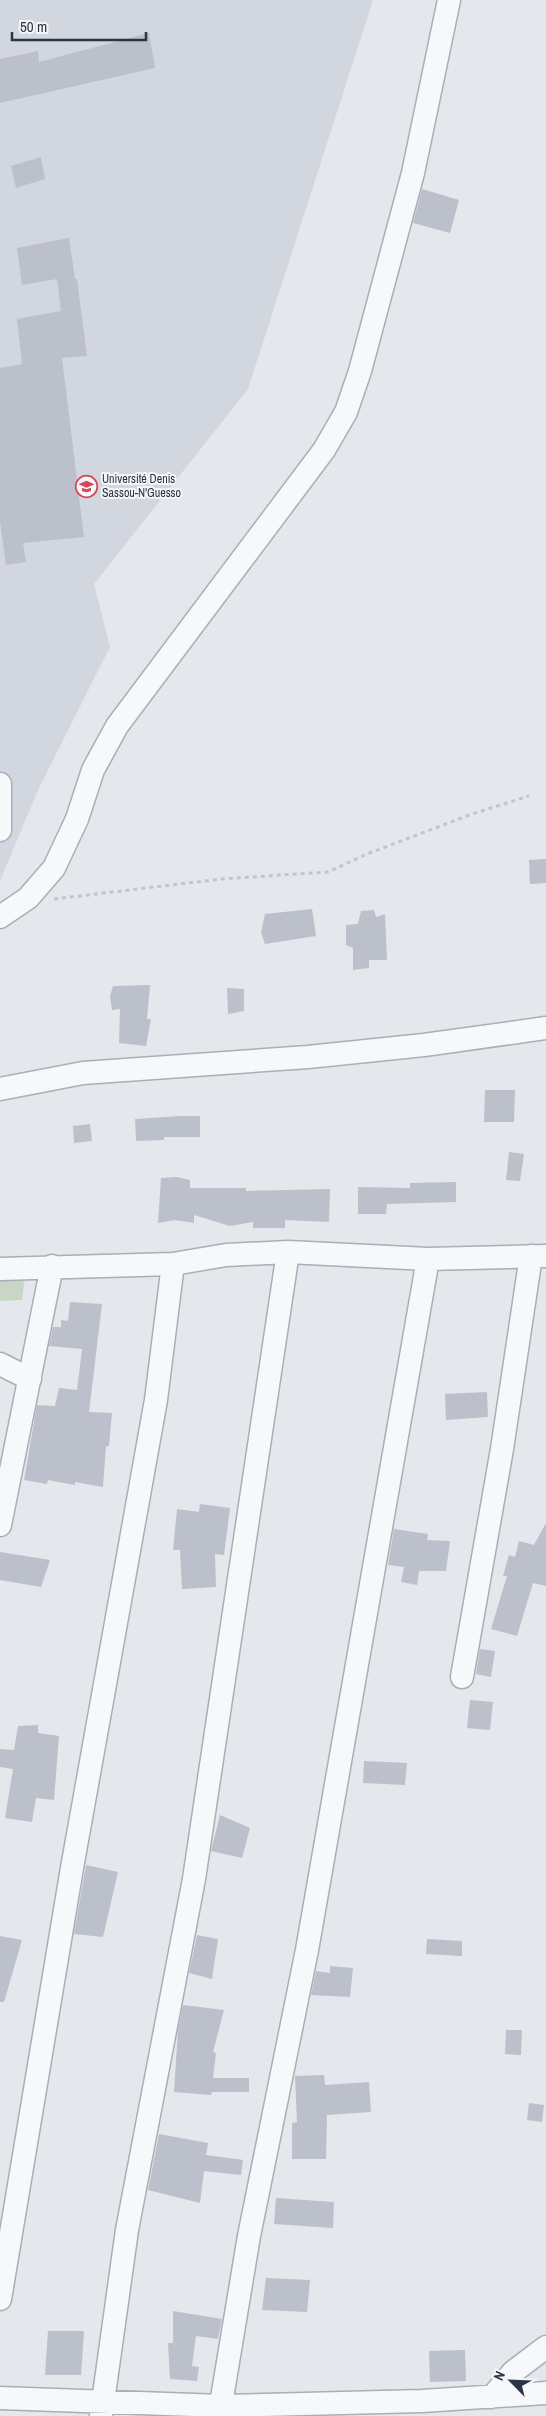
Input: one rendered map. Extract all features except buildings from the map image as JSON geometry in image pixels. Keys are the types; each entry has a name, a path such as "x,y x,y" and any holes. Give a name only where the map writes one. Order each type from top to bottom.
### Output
{"street":[{"path":"0,917 28,898 54,868 77,819 93,770 117,726 324,450 346,412 360,371 413,173 450,0"},
{"path":"0,784 0,830"},
{"path":"0,1089 83,1073 308,1057 424,1045 546,1028"},
{"path":"102,2408 127,2230 194,1879 288,1252"},
{"path":"0,1269 173,1264 226,1255 288,1252 428,1259 538,1256 462,1676"},
{"path":"221,2411 249,2236 307,1950 428,1259"},
{"path":"0,2299 72,1868 156,1400 173,1264"},
{"path":"0,1525 52,1266"},
{"path":"0,1364 30,1379"},
{"path":"492,2397 513,2372 546,2347"},
{"path":"0,2398 102,2408 221,2411 546,2393"}],"path":[{"path":"21,903 221,880 328,872 367,854 472,814 529,796"}],"shaded area":[{"name":"Université Denis Sassou-N'Guesso","path":"0,0 373,0 248,389 94,584 110,647 38,790 0,881"}],"green space":[{"path":"25,1275 22,1300 0,1301 0,1276"}],"place":[{"name":"Université Denis Sassou-N'Guesso","path":"86,486"}]}
